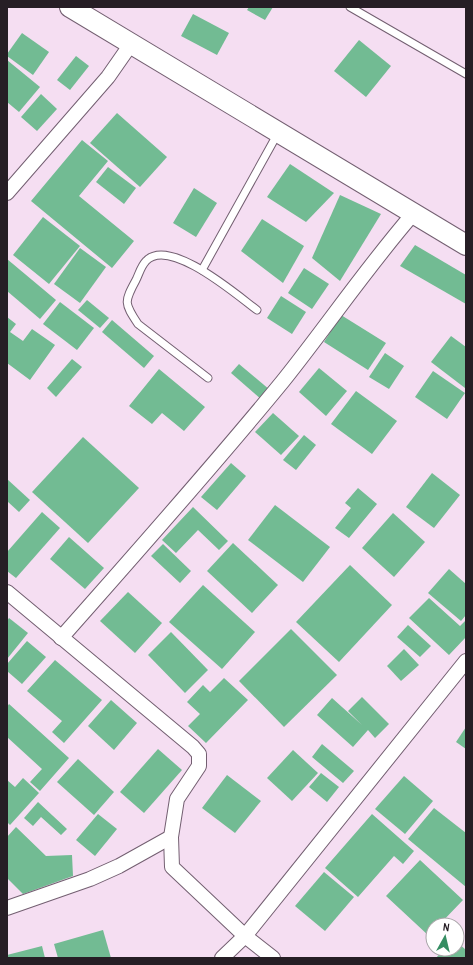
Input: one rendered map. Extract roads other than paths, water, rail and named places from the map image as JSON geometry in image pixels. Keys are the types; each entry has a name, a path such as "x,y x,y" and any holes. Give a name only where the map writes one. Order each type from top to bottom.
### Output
{"street":[{"path":"70,7 466,245"},
{"path":"7,193 108,77 131,44"},
{"path":"61,638 245,427 302,357 388,244 413,214"},
{"path":"7,592 193,747 199,754 199,766 177,799 171,837 172,867 245,936 273,958"},
{"path":"222,958 245,936 466,661"},
{"path":"7,908 90,879 119,866 171,837"}],"lane":[{"path":"350,7 466,74"},
{"path":"202,270 278,133"},
{"path":"208,378 138,324 127,306 128,296 146,261 152,257 160,255 180,258 202,270 257,310"}]}
